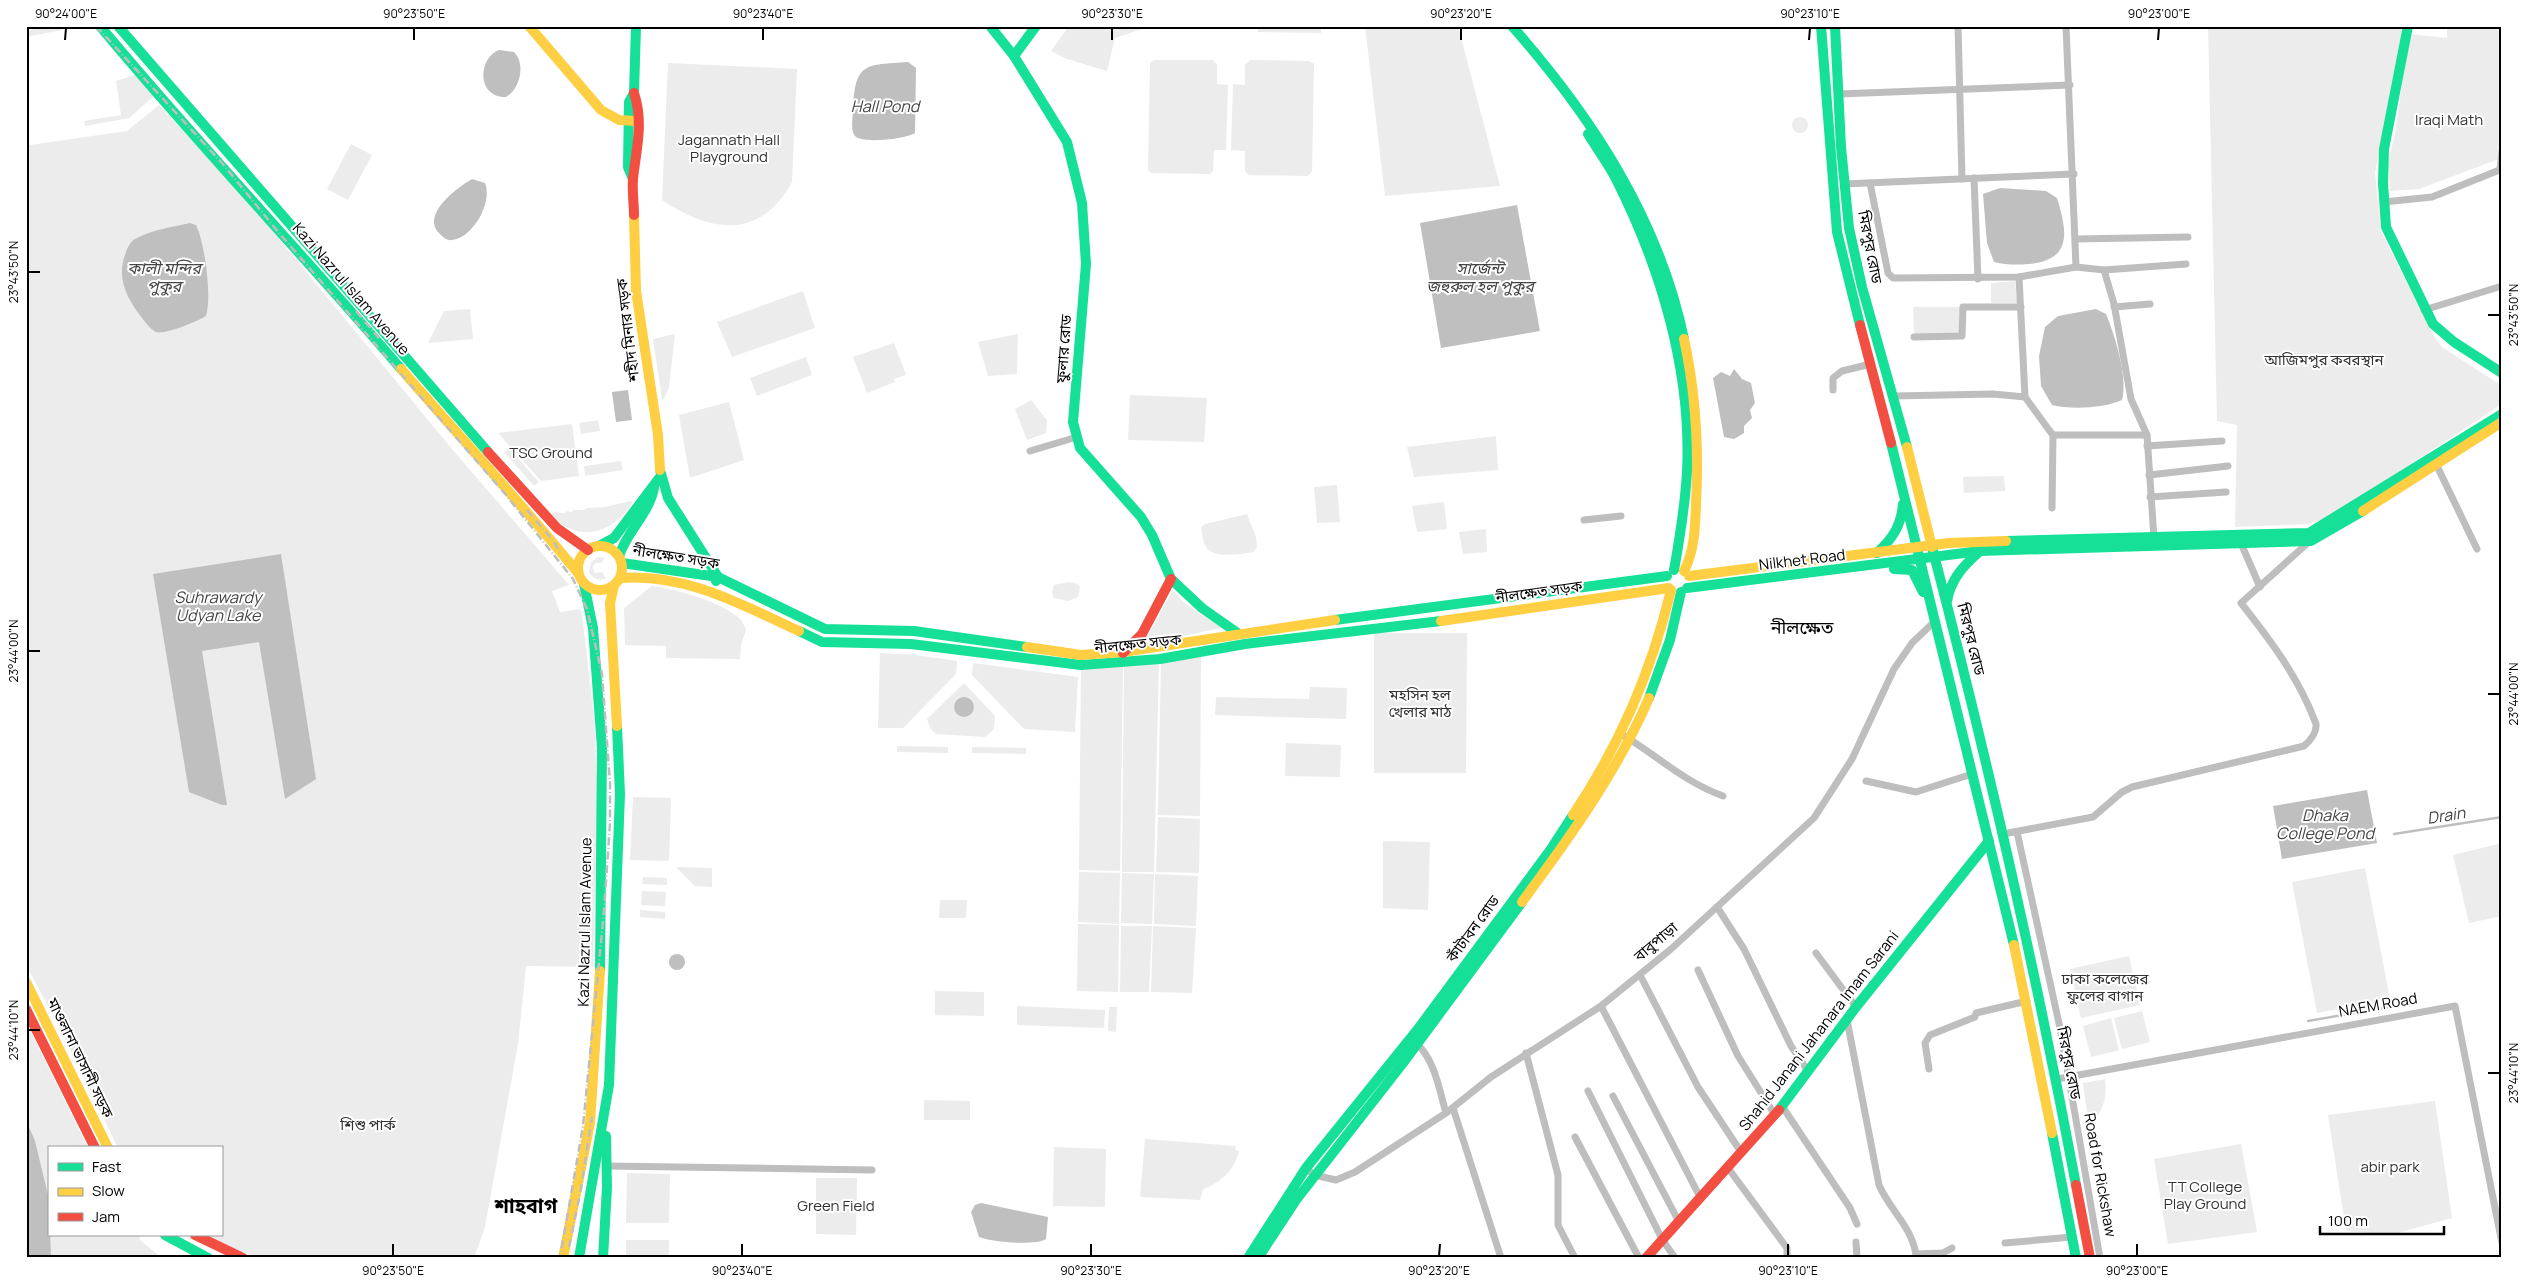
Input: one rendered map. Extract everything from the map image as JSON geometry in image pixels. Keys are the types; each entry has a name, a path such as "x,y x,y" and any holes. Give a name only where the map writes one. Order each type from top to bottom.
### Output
{"main road":[{"name":"Kazi Nazrul Islam Avenue","path":"100,26 160,98 276,226 337,285 538,507 571,540 588,550"},
{"name":"Kazi Nazrul Islam Avenue","path":"118,26 285,218 337,285 499,483 530,514 578,574"},
{"path":"529,26 601,110 619,120 633,121"},
{"name":"শহীদ মিনার সড়ক","path":"636,26 634,93 628,102 633,121 638,165 633,179 636,291 645,361 658,435 660,477 668,498 718,577"},
{"name":"ফুলার রোড","path":"990,26 1014,56 1067,142 1082,203 1086,264 1074,422 1077,437 1086,457 1141,517 1163,557 1171,579 1202,608 1239,633"},
{"path":"1014,56 1036,26"},
{"path":"1504,26 1540,67 1578,118 1616,180 1640,233 1666,303 1683,391 1686,428 1685,491 1677,590"},
{"path":"1512,26 1545,64 1583,113 1621,174 1658,255 1672,300 1692,376 1698,411 1699,469 1694,546 1679,573 1677,590"},
{"name":"মিরপুর রোড","path":"1821,26 1833,201 1837,232 1850,291 1904,489 1916,548 2027,1001 2076,1258"},
{"name":"মিরপুর রোড","path":"1835,26 1844,184 1849,228 1862,288 1894,396 2004,834 2057,1079 2090,1258"},
{"path":"2408,26 2384,148 2382,171 2386,227 2424,310 2433,324 2454,342 2502,373"},
{"path":"276,226 285,218"},
{"path":"2240,539 2303,534 2314,531 2502,414"},
{"path":"2240,539 2311,541 2339,526 2502,422"},
{"path":"654,488 644,495 614,538 588,550 578,563 578,574 584,584 600,591 617,582 622,545 653,502 654,488 660,477"},
{"path":"1877,553 1896,534 1902,521 1904,489"},
{"path":"530,514 538,507"},
{"name":"নীলক্ষেত সড়ক","path":"620,559 718,577 825,629 914,631 1081,654 1123,652 1239,633 1679,573 1932,547 1949,543 2154,538 2240,539"},
{"name":"Nilkhet Road","path":"1677,590 1837,571 1980,551 2240,539"},
{"path":"598,546 609,548 620,559"},
{"path":"1947,604 1950,585 1958,571 1980,551"},
{"path":"1837,571 1845,574 1904,568 1912,570 1921,585 1928,611 1935,620"},
{"name":"নীলক্ষেত সড়ক","path":"617,582 647,576 712,590 822,642 911,644 1080,665 1124,663 1241,644 1457,619 1677,590"},
{"path":"712,590 718,577"},
{"path":"1124,663 1123,652 1142,634 1171,579"},
{"name":"Kazi Nazrul Islam Avenue","path":"579,1258 606,1112 615,966 620,794 615,668 610,603 617,582"},
{"name":"Kazi Nazrul Islam Avenue","path":"563,1258 590,1124 601,961 602,748 593,628 584,584"},
{"name":"কাঁটাবন রোড","path":"1554,851 1621,734 1650,666 1677,590"},
{"name":"কাঁটাবন রোড","path":"1248,1258 1310,1171 1414,1041 1554,851 1597,799 1632,740 1649,705 1663,665 1677,590"},
{"path":"1239,633 1241,644"},
{"path":"965,651 966,638"},
{"name":"Shahid Janani Jahanara Imam Sarani","path":"1646,1258 1775,1115 1856,1007 1989,841"},
{"name":"মাওলানা ভাসানী সড়ক","path":"26,982 107,1146"},
{"name":"মাওলানা ভাসানী সড়ক","path":"26,1009 94,1146"},
{"path":"2043,1082 2057,1079"},
{"path":"603,1258 607,1166 606,1112"},
{"name":"কাঁটাবন রোড","path":"1258,1258 1310,1171"},
{"path":"556,1258 567,1235"},
{"path":"167,1236 208,1258"},
{"path":"197,1236 243,1258"},
{"path":"583,1258 584,1237"}],"street":[{"path":"1958,26 1962,179"},
{"path":"2066,26 2074,174 2076,267"},
{"path":"1839,94 2070,85"},
{"path":"2384,202 2432,197 2501,169 2502,152"},
{"path":"1844,184 2074,174"},
{"path":"1974,178 1978,279"},
{"path":"1870,183 1890,276 1893,278 1978,279 2020,277 2076,267 2104,270 2186,264"},
{"path":"2076,239 2188,237"},
{"path":"2104,270 2114,307 2131,399 2146,435 2154,538"},
{"path":"2020,277 2024,397 2053,435 2052,508"},
{"path":"2424,310 2502,286"},
{"path":"2114,307 2150,304"},
{"path":"1914,337 1962,336 1963,307 2021,307"},
{"path":"1833,390 1833,378 1838,373 1871,364"},
{"path":"1894,396 1993,394 2024,397"},
{"path":"2053,435 2146,435"},
{"path":"1030,451 1077,437"},
{"path":"2147,446 2222,441"},
{"path":"2436,464 2477,549"},
{"path":"2149,475 2228,466"},
{"path":"2150,497 2226,492"},
{"path":"1584,520 1621,516"},
{"path":"2240,539 2260,586"},
{"path":"2004,834 2093,817 2122,792 2132,787 2304,746 2310,741 2317,729 2304,693 2287,664 2241,603 2311,541"},
{"name":"বাবুপাড়া","path":"1310,1171 1336,1180 1355,1172 1446,1113 1490,1077 1601,1006 1640,975 1807,825 1822,807 1852,759 1894,669 1912,643 1935,620"},
{"path":"1621,734 1682,777 1723,796"},
{"path":"1866,781 1916,792 1972,774"},
{"name":"Road for Rickshaw","path":"2017,832 2046,960 2069,1077 2100,1258"},
{"path":"1717,907 1744,949 1791,1046 1808,1071"},
{"path":"1816,953 1856,1007"},
{"path":"1698,970 1738,1056 1775,1115"},
{"path":"1640,975 1698,1087 1741,1152"},
{"path":"1929,1069 1925,1043 1930,1035 1975,1017 1976,1013 2027,1001"},
{"path":"1601,1006 1701,1199"},
{"name":"NAEM Road","path":"2069,1077 2455,1006 2502,1242"},
{"path":"1847,1020 1879,1185 1889,1205 1910,1232 1916,1256 1943,1253 1952,1248"},
{"path":"1414,1041 1424,1050 1434,1071 1446,1113"},
{"path":"1526,1053 1558,1175 1558,1225 1575,1258"},
{"path":"2057,1079 2069,1077"},
{"path":"1588,1091 1662,1239 1674,1258"},
{"path":"1613,1096 1679,1222"},
{"path":"1782,1106 1850,1208 1857,1224"},
{"path":"1453,1108 1501,1258"},
{"path":"1575,1137 1639,1258"},
{"path":"607,1166 872,1170"},
{"path":"1728,1168 1784,1244 1787,1258"},
{"path":"2005,1243 2072,1237"},
{"path":"1856,1242 1857,1258"}],"green space":[{"path":"49,26 61,26 62,30 26,37 26,31"},
{"path":"1069,26 1143,26 1142,29 1115,38 1107,71 1067,59 1051,51"},
{"path":"1258,26 1321,26 1321,33 1258,32"},
{"path":"1365,26 1458,26 1500,186 1385,196"},
{"name":"আজিমপুর কবরস্থান","path":"2208,26 2403,26 2375,173 2381,232 2435,338 2442,347 2502,386 2502,404 2329,518 2308,524 2235,527 2237,425 2217,421"},
{"name":"Iraqi Math","path":"2447,26 2502,26 2502,120 2499,159 2419,189 2390,191 2388,163 2395,134 2409,34 2447,38"},
{"path":"1154,60 1212,60 1217,64 1217,84 1228,85 1226,150 1214,150 1213,171 1210,174 1151,173 1148,170 1150,63"},
{"path":"1250,60 1309,61 1314,64 1312,172 1307,176 1249,175 1245,171 1245,151 1231,150 1233,84 1245,85 1245,65"},
{"name":"Jagannath Hall Playground","path":"668,63 797,69 792,182 779,201 765,214 750,222 733,225 716,224 680,211 662,200"},
{"path":"135,75 154,96 129,118 85,126 84,121 121,115 116,81"},
{"name":"শিশু পার্ক","path":"159,105 242,194 452,449 569,585 552,591 560,612 580,609 582,614 594,717 598,800 593,967 526,966 518,1044 485,1227 474,1258 258,1258 205,1236 222,1236 222,1146 117,1146 65,1038 26,965 26,138 30,145 127,131"},
{"path":"1800,117 1806,119 1808,125 1806,131 1800,133 1794,131 1792,125 1794,119"},
{"path":"351,144 372,155 348,200 327,189"},
{"path":"2015,281 2017,303 1991,303 1991,283"},
{"path":"803,291 815,328 732,357 717,322"},
{"path":"1913,307 1961,307 1960,334 1914,335"},
{"path":"470,309 473,339 428,343 444,311"},
{"path":"675,334 669,387 664,399 662,399 653,339"},
{"path":"1018,334 1017,374 988,376 978,342"},
{"path":"894,343 906,375 894,379 895,382 867,393 853,357"},
{"path":"806,357 812,375 757,396 750,378"},
{"path":"1130,395 1207,398 1204,442 1128,440"},
{"path":"1031,400 1047,420 1046,433 1027,440 1015,409"},
{"path":"729,402 744,460 690,478 679,415"},
{"path":"598,420 600,431 581,434 579,423"},
{"name":"TSC Ground","path":"572,424 579,476 541,481 498,433"},
{"path":"1496,436 1498,470 1414,477 1407,447"},
{"path":"509,448 539,482 534,486 504,452"},
{"path":"621,461 623,470 585,476 584,466"},
{"path":"2004,476 2005,491 1964,493 1963,477"},
{"path":"1337,485 1340,522 1317,523 1314,487"},
{"path":"633,502 616,522 606,528 595,531 573,530 551,515 554,512 571,512"},
{"path":"1444,502 1447,529 1417,532 1412,506"},
{"path":"1247,514 1256,537 1257,547 1253,552 1221,554 1210,551 1206,547 1201,527 1205,524"},
{"path":"1486,529 1487,552 1463,554 1459,532"},
{"path":"598,557 605,558 601,563 596,563 593,567 595,573 602,572 606,578 601,580 596,579 589,572 591,562"},
{"path":"1069,582 1080,587 1078,597 1068,601 1054,598 1052,593 1054,585"},
{"path":"652,586 699,597 722,607 740,619 746,630 741,645 740,659 666,658 666,646 625,645 624,608"},
{"path":"1173,590 1183,602 1222,628 1143,644"},
{"name":"মহসিন হল খেলার মাঠ","path":"1374,633 1467,633 1466,773 1374,773"},
{"path":"880,653 916,655 957,661 956,674 903,728 878,728"},
{"path":"1201,653 1200,816 1158,815 1161,660"},
{"path":"1159,660 1154,872 1122,872 1124,664"},
{"path":"973,663 1078,677 1075,732 1024,729 972,675"},
{"path":"1123,664 1120,871 1079,870 1081,666"},
{"path":"964,683 995,716 994,729 985,737 936,734 930,728 927,719"},
{"path":"1310,687 1347,688 1346,719 1215,715 1216,697 1309,699"},
{"path":"1286,743 1341,745 1340,777 1285,776"},
{"path":"897,746 948,747 948,753 897,752"},
{"path":"972,747 1026,748 1026,754 972,753"},
{"path":"633,797 671,798 669,861 630,860"},
{"path":"1158,817 1200,819 1199,873 1156,872"},
{"path":"1383,841 1430,842 1428,910 1383,908"},
{"path":"2502,843 2502,916 2469,923 2453,855"},
{"path":"676,867 712,868 712,887 695,886"},
{"path":"2365,868 2390,999 2317,1013 2292,882"},
{"path":"1079,872 1120,873 1119,924 1078,922"},
{"path":"1122,873 1154,874 1152,924 1121,923"},
{"path":"1155,874 1198,876 1196,926 1154,924"},
{"path":"643,877 667,878 667,885 642,884"},
{"path":"642,891 666,892 665,906 641,905"},
{"path":"940,900 967,900 966,918 939,918"},
{"path":"640,910 665,912 665,919 640,917"},
{"path":"1078,924 1119,925 1118,992 1077,991"},
{"path":"1121,926 1152,926 1149,992 1120,992"},
{"path":"1153,926 1196,928 1192,993 1151,992"},
{"name":"ঢাকা কলেজের ফুলের বাগান","path":"2129,956 2140,1005 2081,1018 2070,969"},
{"path":"935,991 984,992 984,1016 935,1015"},
{"path":"1017,1006 1105,1010 1104,1028 1017,1025"},
{"path":"1109,1007 1117,1007 1116,1032 1108,1031"},
{"path":"2142,1011 2150,1042 2122,1049 2114,1018"},
{"path":"2111,1018 2119,1050 2091,1057 2083,1026"},
{"path":"26,1022 87,1146 48,1146 48,1236 139,1236 140,1240 157,1254 157,1258 26,1258"},
{"path":"2105,1079 2106,1093 2103,1105 2089,1127 2083,1083"},
{"path":"924,1100 970,1101 970,1120 924,1120"},
{"name":"abir park","path":"2435,1101 2452,1218 2390,1235 2346,1231 2328,1115"},
{"path":"1145,1139 1236,1146 1235,1150 1239,1151 1231,1169 1216,1183 1203,1189 1200,1200 1140,1197"},
{"name":"TT College Play Ground","path":"2241,1144 2257,1232 2168,1244 2154,1159"},
{"path":"1054,1147 1106,1149 1105,1207 1053,1206"},
{"path":"627,1173 670,1174 669,1223 626,1223"},
{"name":"Green Field","path":"816,1178 857,1178 856,1235 816,1234"},
{"path":"626,1240 669,1240 669,1258 626,1258"}],"water":[{"path":"499,50 514,52 520,63 518,82 506,97 496,96 490,91 485,85 483,77 487,61"},
{"name":"Hall Pond","path":"908,62 916,68 915,133 884,140 866,140 855,136 852,127 854,94 860,75 865,69 872,66"},
{"path":"472,179 485,183 487,191 484,209 474,226 467,233 460,238 447,239 439,233 435,226 438,210 458,188"},
{"path":"2000,188 2046,191 2057,198 2064,232 2060,250 2053,257 2029,264 1994,262 1987,243 1983,194"},
{"name":"সার্জেন্ট জহুরুল হল পুকুর","path":"1517,205 1540,331 1441,348 1420,223"},
{"name":"কালী মন্দির পুকুর","path":"190,223 196,225 205,257 208,284 206,316 174,330 156,332 148,326 137,311 125,289 122,272 127,248 135,239 148,233"},
{"path":"2096,309 2106,314 2117,345 2122,368 2122,400 2107,405 2088,407 2060,407 2052,405 2041,386 2039,356 2045,327 2058,316"},
{"path":"1734,369 1742,379 1751,383 1755,403 1750,410 1752,418 1744,426 1744,433 1734,439 1724,437 1713,378 1721,372 1730,376"},
{"path":"628,390 632,420 616,422 612,392"},
{"name":"Suhrawardy Udyan Lake","path":"281,554 316,779 285,799 259,642 202,651 227,805 222,805 189,792 153,574"},
{"path":"964,697 971,700 974,707 971,714 964,717 957,714 954,707 957,700"},
{"name":"Dhaka College Pond","path":"2367,790 2377,843 2282,859 2273,806"},
{"path":"674,954 680,954 685,959 683,968 674,970 669,965 669,959"},
{"path":"26,1120 35,1141 48,1195 48,1236 50,1236 51,1258 26,1258"},
{"path":"981,1203 1048,1217 1046,1239 1033,1242 1013,1242 979,1237 971,1212 975,1205"}],"waterway":[{"name":"Drain","path":"2394,834 2502,817"},
{"path":"2308,1021 2401,1005"}],"railway":[{"path":"96,26 222,163 279,233 506,495 573,579 587,609 602,674 610,783 610,823 604,911 583,1126 560,1258"},
{"path":"356,311 379,338"},
{"path":"527,510 561,553"},
{"path":"569,1247 581,1189 592,1117"}],"traffic: fast":[{"path":"100,26 174,113 401,369"},
{"path":"118,26 488,452"},
{"path":"633,179 628,167 629,102 634,93 636,26"},
{"path":"990,26 1014,56 1067,142 1082,203 1086,264 1073,422 1080,448 1141,517 1152,535 1171,579 1202,608 1239,634"},
{"path":"1014,56 1036,26"},
{"path":"1512,26 1569,96 1619,172 1640,211 1658,252 1673,295 1684,339"},
{"path":"1821,26 1837,232 1860,325"},
{"path":"1835,26 1841,147 1849,228 1862,287 1907,447"},
{"path":"2408,26 2384,149 2383,183 2386,227 2433,324 2454,342 2502,373"},
{"path":"1588,134 1610,167 1647,248 1660,284 1679,359 1687,434 1687,472 1674,570"},
{"path":"2006,541 2309,533 2502,414"},
{"path":"1891,443 1917,548"},
{"path":"660,470 668,498 718,577 716,581"},
{"path":"599,546 614,538 660,477"},
{"path":"619,556 627,538 648,506 654,488"},
{"path":"1877,553 1888,542 1895,531 1903,504"},
{"path":"1687,588 1980,551 2311,541 2363,511"},
{"path":"1932,547 2010,865 2076,1185"},
{"path":"1917,548 2014,945"},
{"path":"1947,601 1951,586 1968,562 1979,552"},
{"path":"622,563 718,577 825,629 914,631 1027,647"},
{"path":"1894,569 1912,570 1923,592"},
{"path":"1335,620 1667,576"},
{"path":"584,584 593,628 602,748 600,971"},
{"path":"1649,698 1670,640 1681,592"},
{"path":"799,631 822,642 911,644 1081,665 1160,659 1245,644 1441,621"},
{"path":"579,1258 609,1085 620,794 617,726"},
{"path":"1248,1258 1306,1168 1418,1029 1551,849 1573,815"},
{"path":"1779,1110 1856,1007 1989,841"},
{"path":"1258,1258 1296,1200 1403,1063 1522,902"},
{"path":"2052,1133 2076,1258"},
{"path":"603,1258 607,1187 606,1136"},
{"path":"167,1236 208,1258"}],"traffic: slow":[{"path":"529,26 601,110 619,120 635,121"},
{"path":"634,215 636,291 658,435 660,470"},
{"path":"1684,339 1694,400 1697,462 1694,538 1688,563 1684,571"},
{"path":"401,369 578,573"},
{"path":"2363,511 2502,422"},
{"path":"1907,447 1932,547"},
{"path":"1689,576 1949,543 2006,541"},
{"path":"604,546 616,552 621,560 622,568 621,576 616,584 608,589 596,590 584,584 579,576 578,564 584,552 592,547 604,546"},
{"path":"621,578 645,578 691,586 735,601 799,631"},
{"path":"614,586 610,603 617,726"},
{"path":"1441,621 1669,588"},
{"path":"1573,815 1605,762 1632,707 1654,650 1671,590"},
{"path":"1027,647 1081,655 1123,652 1335,620"},
{"path":"1522,902 1592,803 1622,752 1649,698"},
{"path":"2014,945 2052,1133"},
{"path":"563,1258 590,1123 600,971"},
{"path":"26,982 107,1146"}],"traffic: jam":[{"path":"634,93 639,126 633,179 634,215"},
{"path":"1860,325 1891,443"},
{"path":"488,452 557,528 588,550"},
{"path":"1123,653 1142,634 1171,579"},
{"path":"26,1009 94,1146"},
{"path":"1646,1258 1779,1110"},
{"path":"2076,1185 2090,1258"},
{"path":"197,1236 243,1258"}],"district":[{"name":"নীলক্ষেত","path":"1802,628"},
{"name":"শাহবাগ","path":"526,1206"}]}
